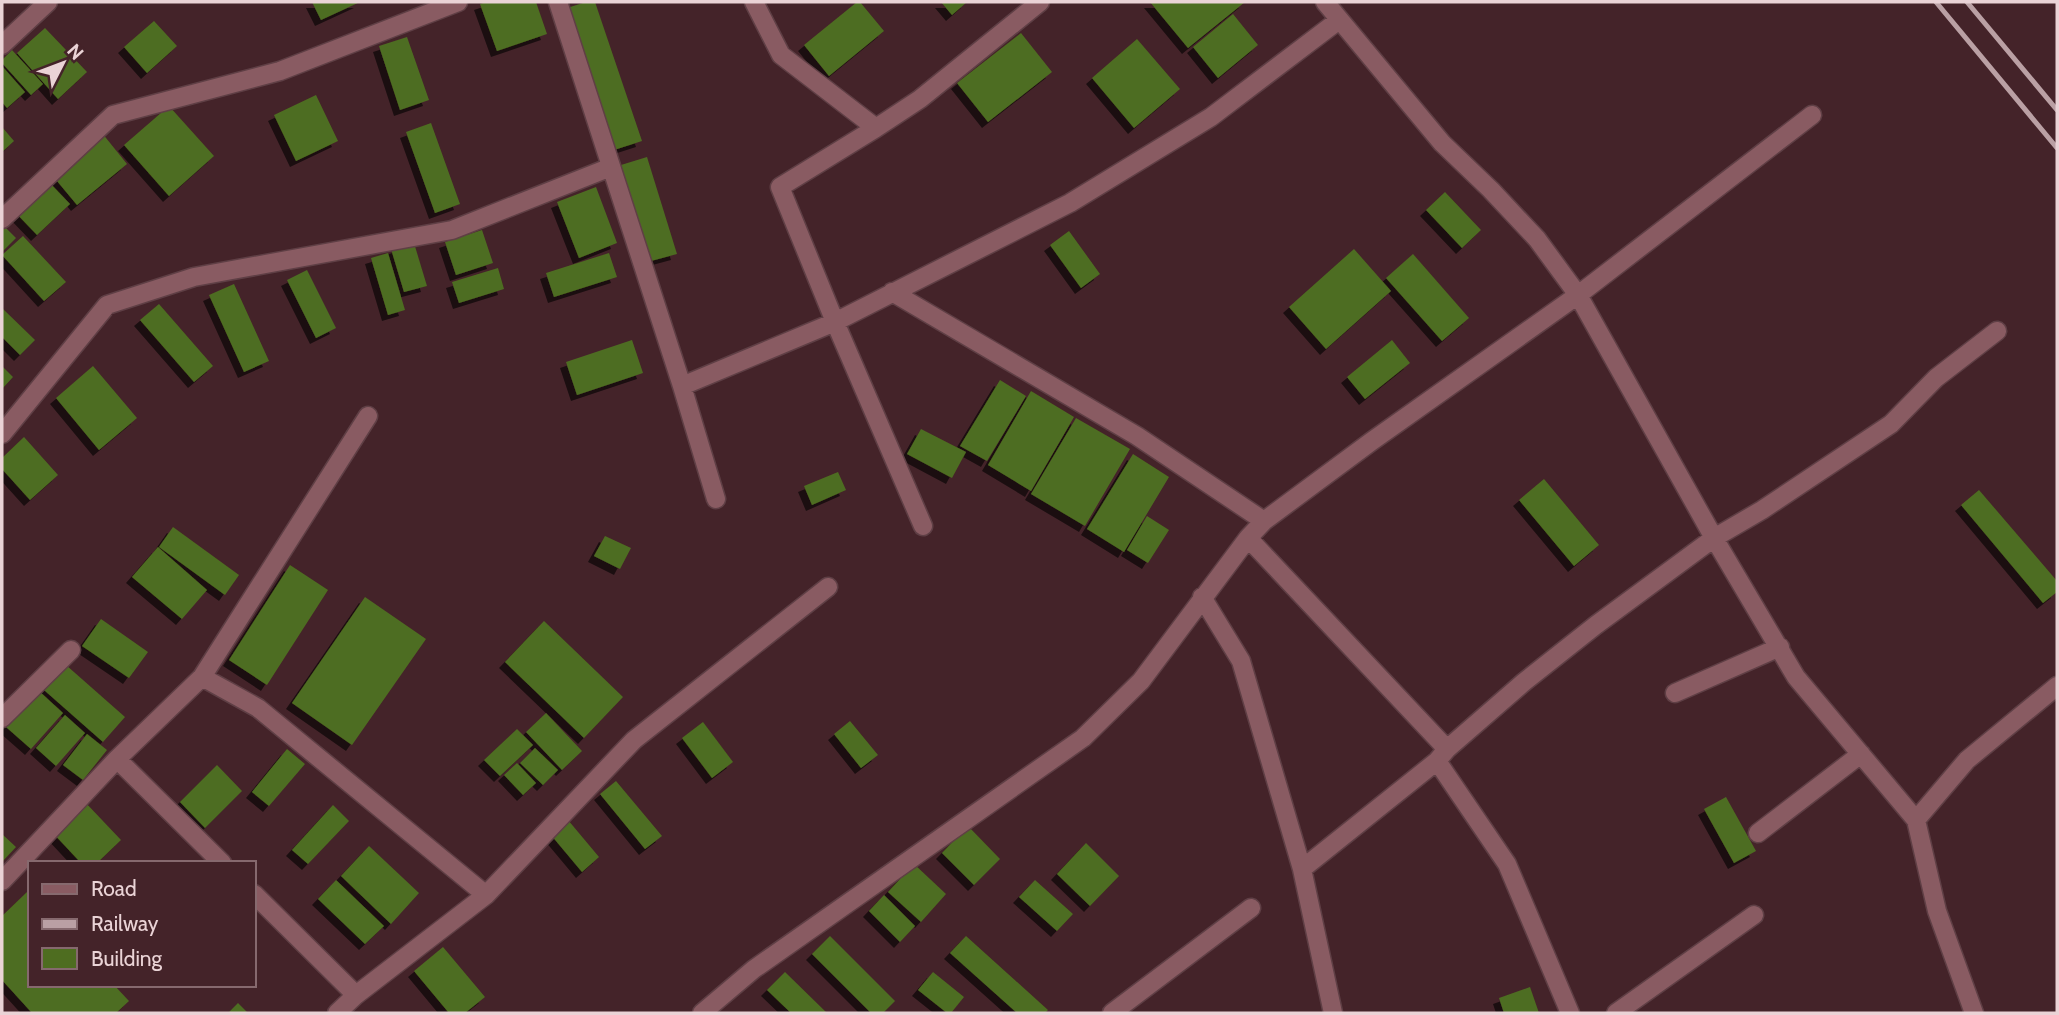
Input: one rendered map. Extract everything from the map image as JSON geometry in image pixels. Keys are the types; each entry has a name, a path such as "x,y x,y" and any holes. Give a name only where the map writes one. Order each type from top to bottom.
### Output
{"street":[{"path":"2,45 48,2"},
{"path":"2,219 113,116 281,71 458,2"},
{"path":"558,2 716,499"},
{"path":"754,2 781,55 876,128"},
{"path":"922,526 780,187 876,128 955,72 1040,2"},
{"path":"1325,2 1442,143 1537,239 1578,295 1714,538 1796,677 1916,820 1937,911 1973,1013"},
{"path":"682,386 835,321 1070,203 1211,117 1339,20"},
{"path":"702,1013 754,969 1083,738 1141,681 1202,597 1264,521 1578,295 1812,116"},
{"path":"2,434 107,305 194,277 452,230 611,167"},
{"path":"892,292 1137,436 1264,521"},
{"path":"1302,869 1442,755 1524,682 1596,625 1714,538 1762,510 1891,424 1936,378 1997,331"},
{"path":"2,881 117,759 202,677 368,416"},
{"path":"1248,538 1442,755 1507,864 1570,1013"},
{"path":"337,1013 356,995 485,895 634,740 828,587"},
{"path":"1202,597 1241,661 1302,869 1333,1013"},
{"path":"1675,693 1780,647"},
{"path":"2,718 71,650"},
{"path":"202,677 258,708 485,895"},
{"path":"1916,820 1966,760 2057,686"},
{"path":"1758,833 1861,754"},
{"path":"117,759 220,861"},
{"path":"256,896 356,995"},
{"path":"1112,1013 1251,908"},
{"path":"1616,1013 1754,915"}],"building":[{"path":"312,2 360,2 321,20"},
{"path":"536,2 547,34 497,51 480,4"},
{"path":"595,2 642,141 614,150 567,8"},
{"path":"860,2 884,31 829,76 804,45"},
{"path":"941,2 967,2 952,15"},
{"path":"1150,2 1245,2 1188,48"},
{"path":"1233,14 1258,45 1218,78 1193,47"},
{"path":"154,21 177,46 147,73 124,47"},
{"path":"45,28 87,72 58,99 17,53"},
{"path":"1021,33 1052,72 988,122 957,83"},
{"path":"407,37 429,100 400,110 379,46"},
{"path":"1137,39 1180,89 1134,128 1092,78"},
{"path":"12,50 43,84 31,95 2,63"},
{"path":"2,66 25,92 7,108 2,102"},
{"path":"316,95 338,141 296,161 274,115"},
{"path":"169,106 214,156 169,196 124,145"},
{"path":"431,123 460,204 435,213 406,132"},
{"path":"2,127 14,141 2,152"},
{"path":"102,133 127,164 77,205 52,175"},
{"path":"647,157 677,254 651,261 621,165"},
{"path":"47,180 70,204 37,235 14,211"},
{"path":"596,187 617,243 579,258 557,202"},
{"path":"1445,192 1481,230 1462,248 1426,210"},
{"path":"2,227 16,238 2,252"},
{"path":"482,230 493,263 456,275 445,242"},
{"path":"1069,231 1100,274 1081,288 1050,245"},
{"path":"23,236 66,282 44,301 2,255"},
{"path":"414,243 427,286 404,292 391,249"},
{"path":"1354,249 1391,291 1326,349 1289,307"},
{"path":"388,253 405,310 388,315 371,258"},
{"path":"609,253 617,277 554,297 546,273"},
{"path":"1413,254 1469,318 1442,341 1386,278"},
{"path":"498,268 504,289 459,303 452,282"},
{"path":"307,270 336,328 316,338 287,280"},
{"path":"234,284 269,361 244,372 209,295"},
{"path":"159,304 213,366 194,382 140,320"},
{"path":"2,308 35,340 20,355 2,337"},
{"path":"632,340 643,373 577,395 566,362"},
{"path":"1392,340 1410,363 1365,399 1347,377"},
{"path":"2,366 13,377 2,389"},
{"path":"93,366 137,418 99,450 56,398"},
{"path":"1000,380 1026,396 987,461 960,446"},
{"path":"1031,391 1074,417 1031,491 988,465"},
{"path":"1076,418 1130,449 1085,526 1031,494"},
{"path":"921,429 966,452 952,478 907,454"},
{"path":"24,437 58,475 30,500 2,469 2,458"},
{"path":"1133,454 1169,477 1124,552 1087,529"},
{"path":"838,472 846,490 812,505 804,486"},
{"path":"1544,479 1599,545 1574,566 1519,500"},
{"path":"1979,490 2057,581 2057,592 2043,603 1961,505"},
{"path":"1147,516 1169,530 1148,563 1127,550"},
{"path":"173,527 239,575 225,595 159,547"},
{"path":"605,536 631,548 620,569 594,556"},
{"path":"158,547 207,590 182,619 132,577"},
{"path":"290,565 328,590 267,685 229,660"},
{"path":"365,597 426,639 352,745 292,703"},
{"path":"101,619 148,652 129,678 82,646"},
{"path":"544,621 623,697 584,738 505,662"},
{"path":"66,665 125,717 103,742 44,690"},
{"path":"39,691 63,713 31,749 6,727"},
{"path":"546,713 582,751 562,770 526,732"},
{"path":"65,715 85,733 56,766 36,748"},
{"path":"850,721 878,755 861,768 834,734"},
{"path":"703,722 733,762 712,778 682,738"},
{"path":"517,729 533,745 500,776 484,760"},
{"path":"87,734 107,750 83,780 63,765"},
{"path":"535,748 558,770 543,785 520,763"},
{"path":"287,749 305,764 269,806 252,792"},
{"path":"517,763 536,783 523,795 504,775"},
{"path":"217,765 242,791 205,828 180,802"},
{"path":"616,781 662,836 645,849 600,794"},
{"path":"1726,797 1756,851 1734,863 1704,809"},
{"path":"84,801 121,840 99,861 79,861 52,832"},
{"path":"333,805 349,821 308,864 292,850"},
{"path":"568,820 599,857 582,872 551,835"},
{"path":"968,826 1000,859 974,885 942,853"},
{"path":"2,834 16,847 2,862"},
{"path":"1086,843 1119,876 1090,906 1057,874"},
{"path":"369,846 419,893 391,924 341,876"},
{"path":"914,864 946,894 921,922 888,892"},
{"path":"336,880 384,926 365,944 318,899"},
{"path":"1035,880 1073,914 1057,931 1019,897"},
{"path":"28,893 28,987 116,987 129,1001 116,1013 32,1013 2,980 2,916"},
{"path":"884,895 915,926 900,942 869,911"},
{"path":"830,936 895,1001 883,1013 871,1013 812,954"},
{"path":"966,936 1048,1010 1045,1013 1017,1013 950,953"},
{"path":"443,947 485,997 465,1013 449,1013 414,971"},
{"path":"785,972 827,1013 791,1013 767,990"},
{"path":"933,972 964,997 951,1013 947,1013 918,990"},
{"path":"1530,987 1539,1013 1504,1013 1499,998"},
{"path":"238,1003 248,1013 228,1013"}],"railway":[{"path":"1936,2 2057,148"},
{"path":"1967,2 2057,110"}]}
